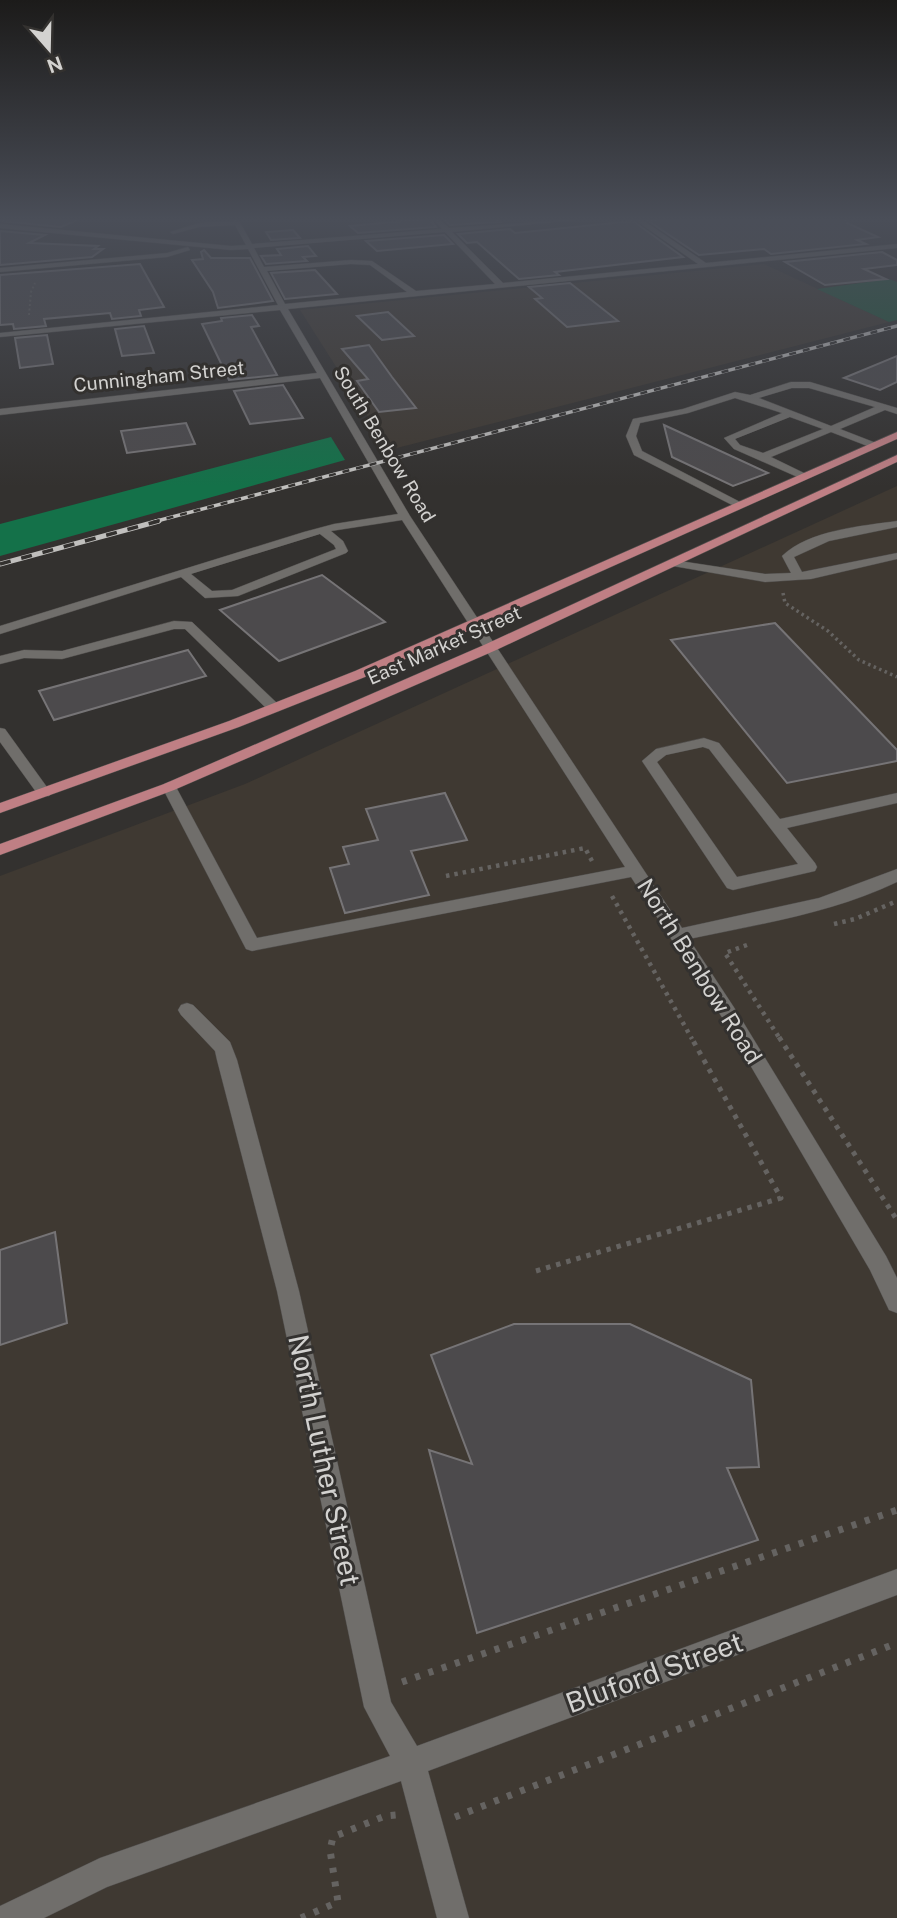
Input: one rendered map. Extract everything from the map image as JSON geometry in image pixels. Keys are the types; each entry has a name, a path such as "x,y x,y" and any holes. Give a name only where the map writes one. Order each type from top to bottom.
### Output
{"main road":[{"name":"East Market Street","path":"0,808 360,674 897,435"},
{"path":"814,497 878,456 877,450 872,446"},
{"name":"East Market Street","path":"0,850 169,787 489,648 896,459"}],"street":[{"path":"0,335 257,309"},
{"name":"South Benbow Road","path":"283,309 405,516 489,648"},
{"name":"Cunningham Street","path":"0,412 322,376"},
{"path":"750,398 792,385 810,385 897,411"},
{"path":"738,505 638,453 631,436 636,421 685,411 735,395 791,413 872,446"},
{"path":"763,457 882,408"},
{"path":"791,413 729,438 737,447 802,476"},
{"path":"0,630 323,530 405,516"},
{"path":"798,576 788,556 797,549 826,539 897,524"},
{"path":"183,573 209,595 234,593 342,551 339,543 323,530"},
{"path":"673,563 726,573 780,577 798,576 897,556"},
{"path":"0,660 24,654 62,655 174,625 188,625 274,708"},
{"name":"North Benbow Road","path":"489,648 738,1029 878,1264 897,1302"},
{"path":"0,732 44,793"},
{"path":"704,742 714,746 776,825 809,867 733,884 649,761 661,752 704,742"},
{"path":"169,787 252,945 636,870"},
{"path":"776,825 897,798"},
{"path":"678,935 830,901 875,887 897,875"},
{"name":"North Luther Street","path":"187,1010 223,1047 227,1060 288,1291 378,1707 411,1763 417,1824 453,1918"},
{"name":"Bluford Street","path":"10,1918 100,1874 411,1763 897,1582"}],"path":[{"path":"26,332 29,309"},
{"path":"780,577 785,603 828,631 859,660 897,677"},
{"path":"446,876 586,848 781,1198 536,1271"},
{"path":"831,925 855,919 897,901"},
{"path":"757,943 725,953 897,1220"},
{"path":"375,1692 715,1571 897,1510"},
{"path":"301,1918 338,1902 330,1850 332,1838 384,1816 400,1815 417,1824 897,1643"}],"shaded area":[{"path":"860,309 889,322 389,450 300,310"},
{"path":"897,486 897,1918 0,1918 0,876 245,784"}],"green space":[{"path":"860,309 897,309 897,320 889,322"},
{"path":"331,437 345,460 0,556 0,524"}],"building":[{"path":"0,309 151,309 139,310 141,316 112,319 110,313 44,319 46,326 14,329 13,324 0,325"},
{"path":"546,309 602,309 618,321 567,327"},
{"path":"388,312 414,336 382,340 357,316"},
{"path":"252,315 259,326 251,327 277,375 229,380 202,324 222,321 221,318"},
{"path":"144,326 154,353 122,356 115,329"},
{"path":"47,335 53,364 20,368 15,338"},
{"path":"369,345 416,408 379,412 357,381 368,379 342,349"},
{"path":"897,356 897,382 880,390 844,378"},
{"path":"283,385 303,418 250,424 234,391"},
{"path":"186,423 195,444 127,453 121,431"},
{"path":"664,425 768,473 733,486 672,457"},
{"path":"322,575 385,622 279,661 220,610"},
{"path":"775,623 897,750 897,761 787,783 671,640"},
{"path":"188,650 206,676 54,720 39,691"},
{"path":"445,793 467,840 411,851 429,895 345,913 330,868 349,864 343,847 378,840 366,809"},
{"path":"55,1232 67,1323 0,1345 0,1250"},
{"path":"514,1324 630,1324 751,1380 759,1467 727,1468 758,1540 477,1633 429,1450 472,1464 431,1355"}],"railway":[{"path":"153,522 897,326"},
{"path":"0,564 159,521"}]}
